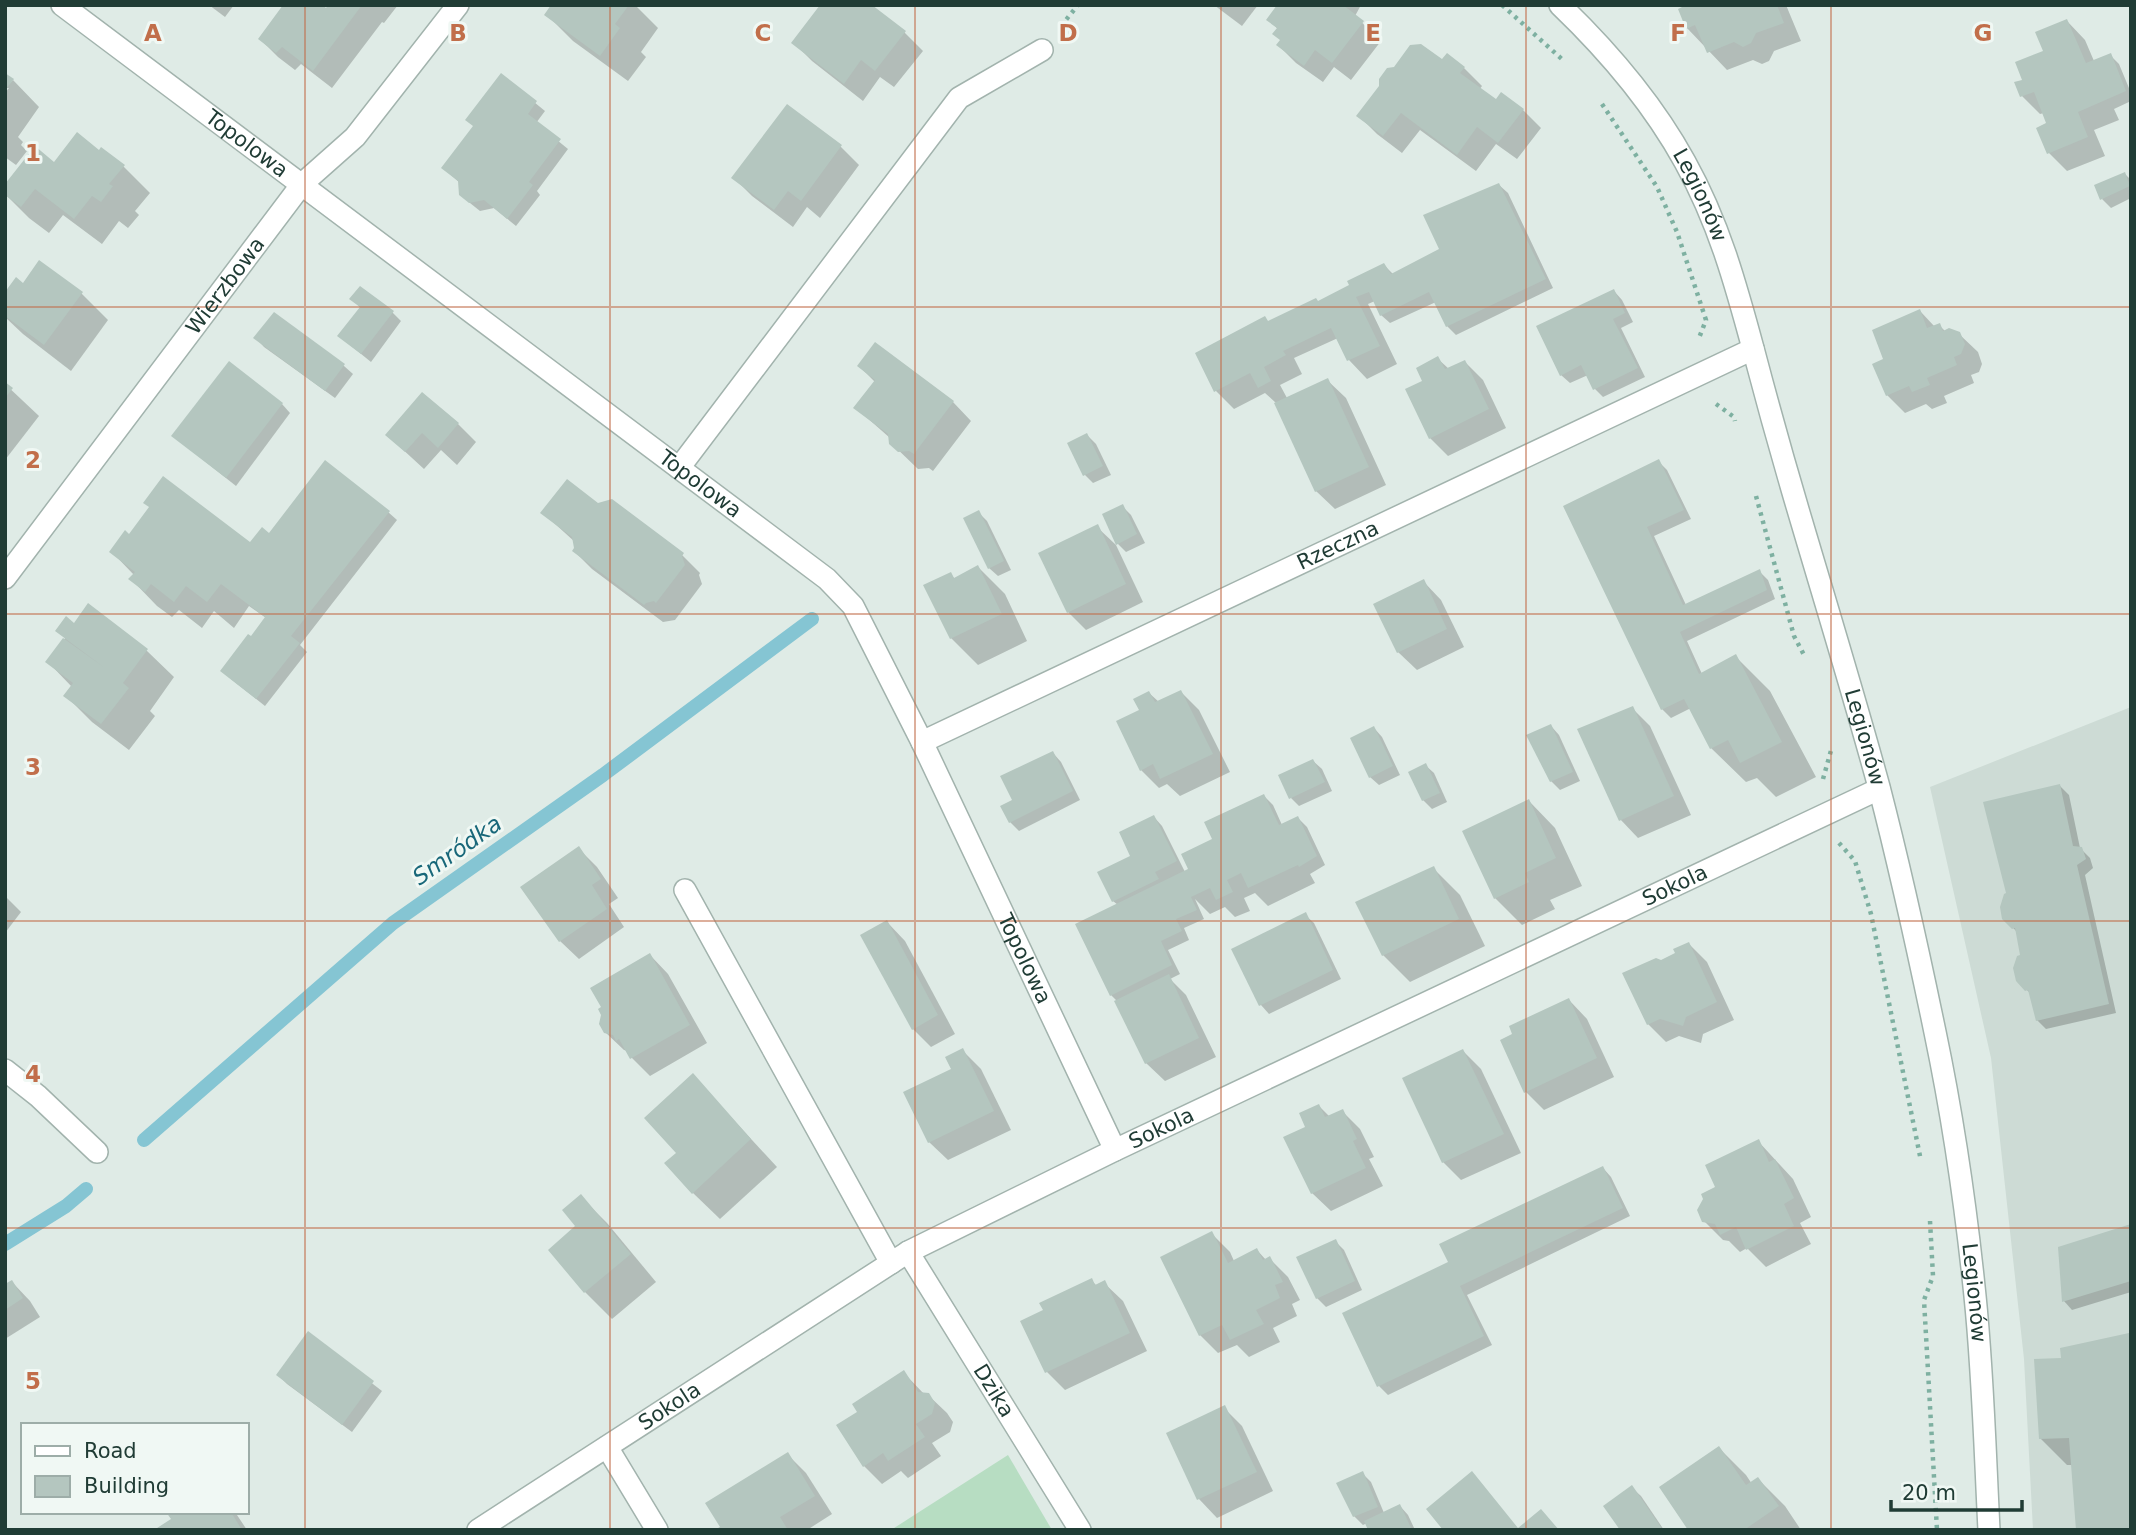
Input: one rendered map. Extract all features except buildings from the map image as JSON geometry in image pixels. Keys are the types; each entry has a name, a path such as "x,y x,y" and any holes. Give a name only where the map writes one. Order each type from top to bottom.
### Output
{"street":[{"name":"Topolowa","path":"62,5 827,579 853,606 922,742 1115,1150"},
{"name":"Wierzbowa","path":"5,578 302,184 355,137 458,5"},
{"name":"Legionów","path":"1560,5 1634,83 1686,163 1727,255 1879,789 1936,1034 1961,1189 1975,1297 1989,1530"},
{"path":"679,468 960,98 1042,50"},
{"name":"Rzeczna","path":"922,742 1753,349"},
{"name":"Sokola","path":"478,1530 900,1257 1115,1150 1879,789"},
{"name":"Dzika","path":"685,890 900,1257 1080,1530"},
{"path":"5,1070 38,1096 97,1152"},
{"path":"607,1447 657,1530"}],"path":[{"path":"1502,5 1572,69"},
{"path":"1601,102 1657,187 1677,232 1706,320 1698,340"},
{"path":"1712,401 1734,417 1737,427"},
{"path":"1753,485 1794,636 1806,659"},
{"path":"1820,789 1832,749 1828,736"},
{"path":"1833,836 1855,861 1871,914 1923,1174"},
{"path":"1929,1214 1933,1276 1924,1300 1937,1530"}],"shaded area":[{"path":"2131,707 2131,1530 2033,1530 2024,1359 1991,1058 1930,787"}],"green space":[{"path":"1008,1455 1052,1530 891,1530"}],"waterway":[{"name":"Smródka","path":"144,1140 393,923 603,775 812,619"},
{"name":"Smródka","path":"5,1244 66,1206 86,1189"}]}
